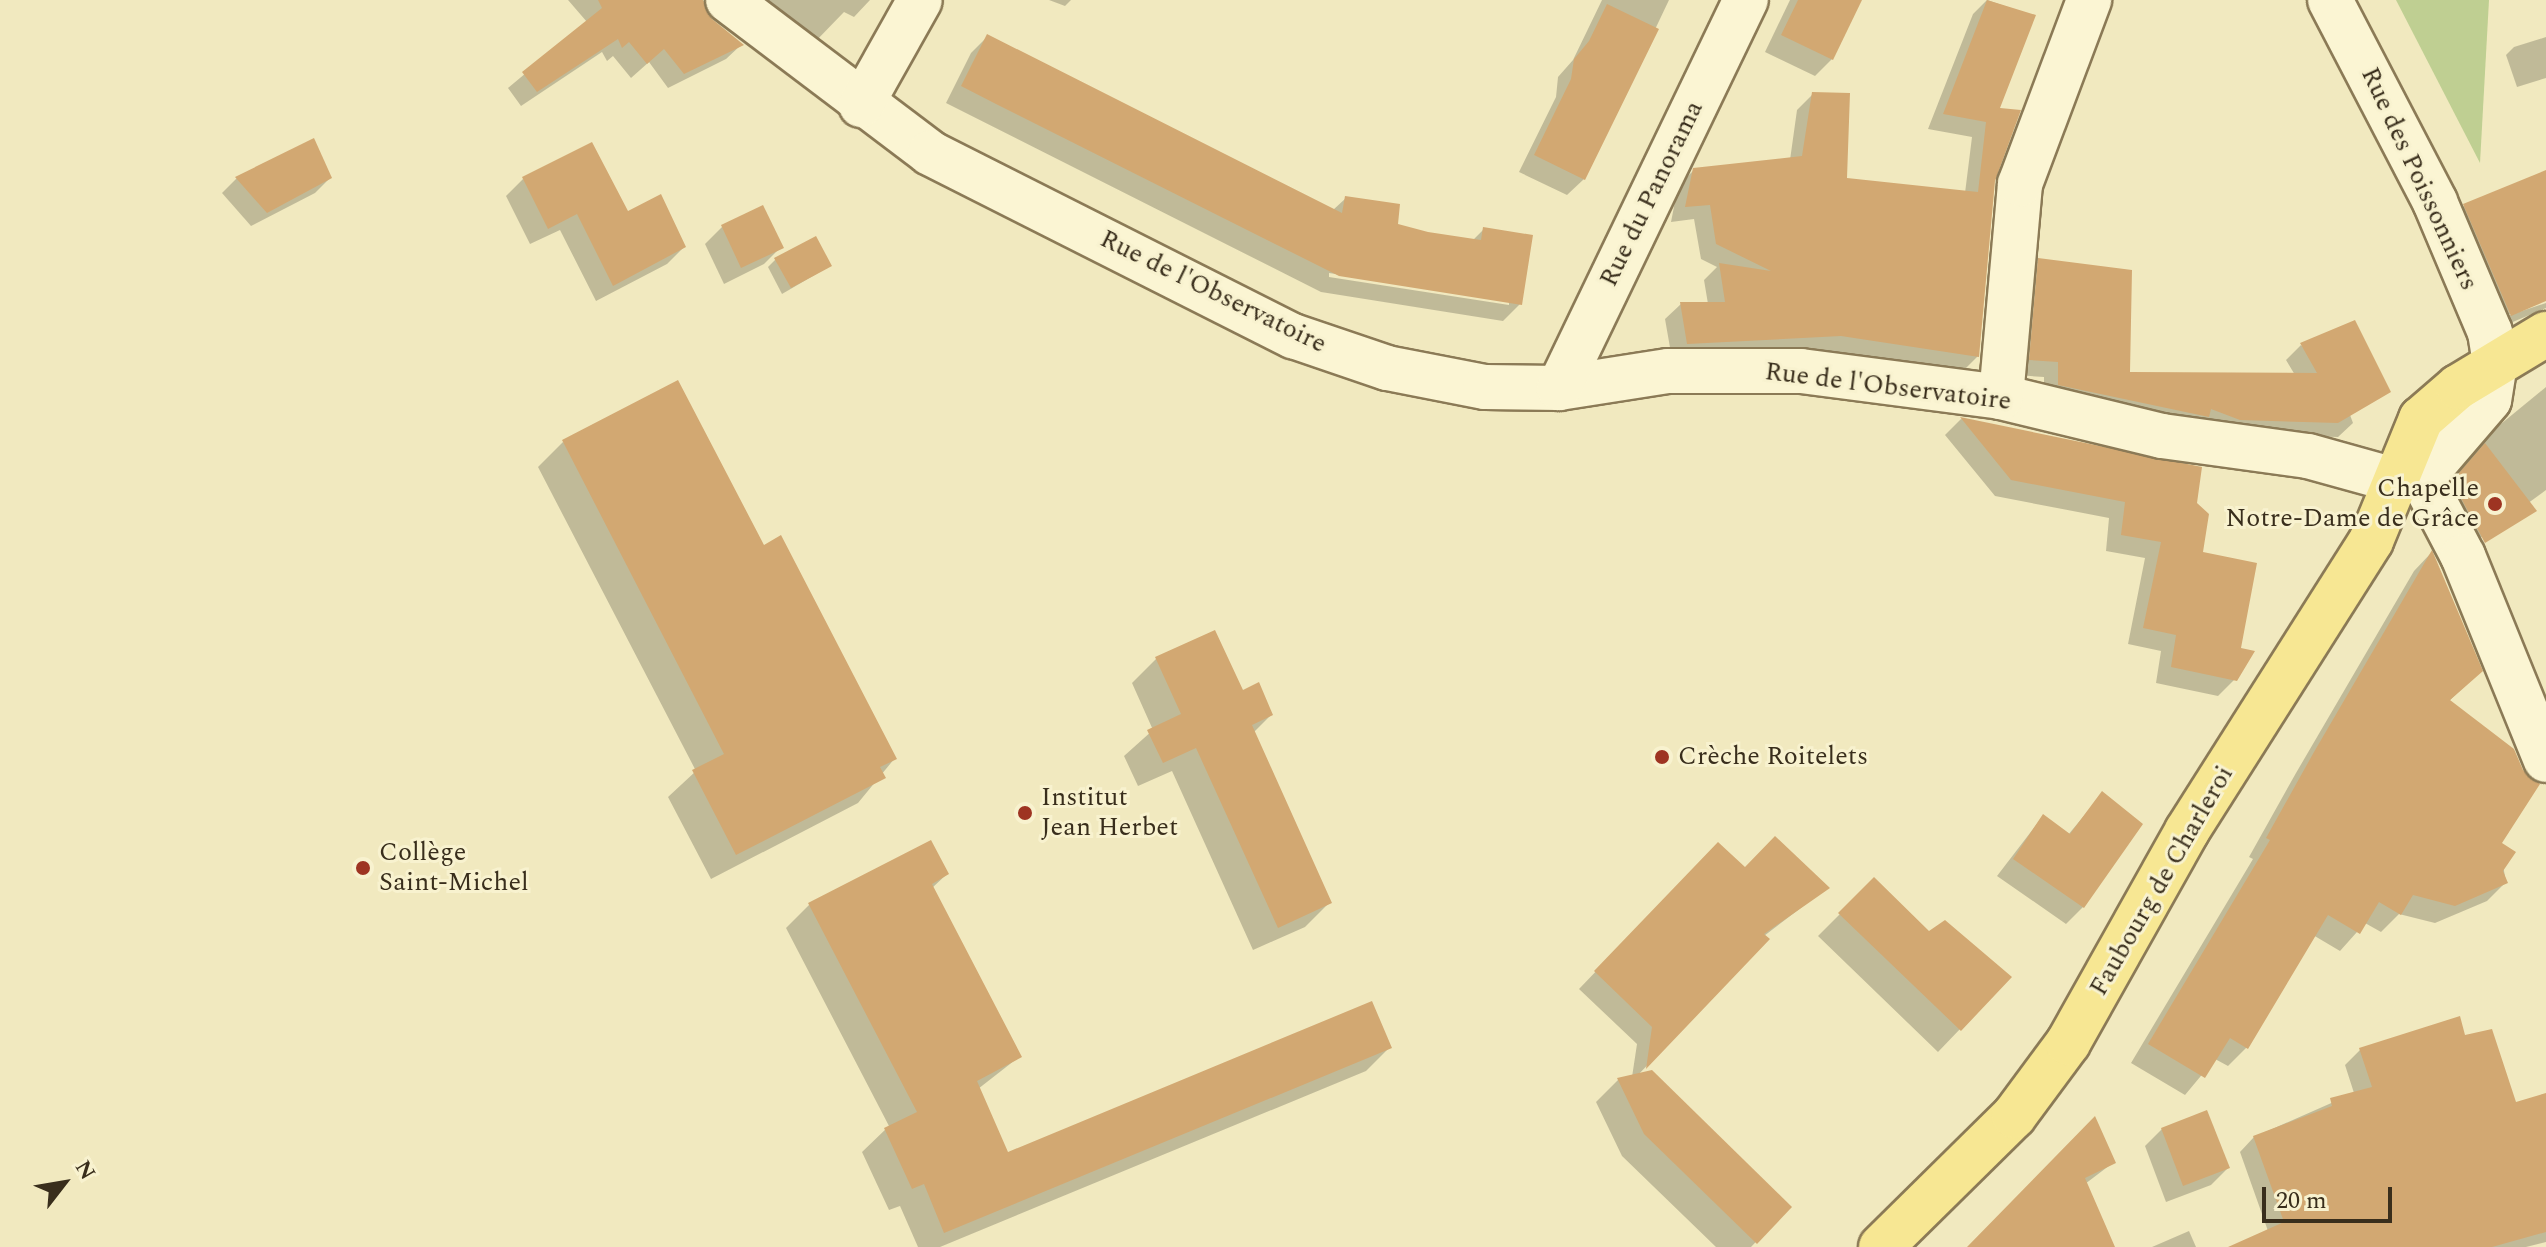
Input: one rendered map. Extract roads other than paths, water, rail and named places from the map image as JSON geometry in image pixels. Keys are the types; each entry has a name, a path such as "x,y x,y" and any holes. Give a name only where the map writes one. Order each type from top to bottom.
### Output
{"main road":[{"name":"Faubourg de Charleroi","path":"1881,1247 2014,1116 2068,1043 2187,831 2410,479 2421,419 2495,363 2546,334"}],"street":[{"name":"Rue de l'Observatoire","path":"728,0 861,105 930,153 1293,336 1387,368 1471,385 1559,388 1668,371 1801,371 2001,397 2162,436 2308,456 2410,479"},
{"path":"861,105 920,0"},
{"name":"Rue du Panorama","path":"1559,388 1746,0"},
{"path":"2001,397 2020,184 2089,0"},
{"name":"Rue des Poissonniers","path":"2330,0 2435,202 2490,332 2495,363"},
{"path":"2410,479 2478,590 2546,760"}],"place":[{"name":"Chapelle Notre-Dame de Grâce","path":"2495,504"},
{"name":"Crèche Roitelets","path":"1662,757"},
{"name":"Institut Jean Herbet","path":"1025,813"},
{"name":"Collège Saint-Michel","path":"363,868"}]}
